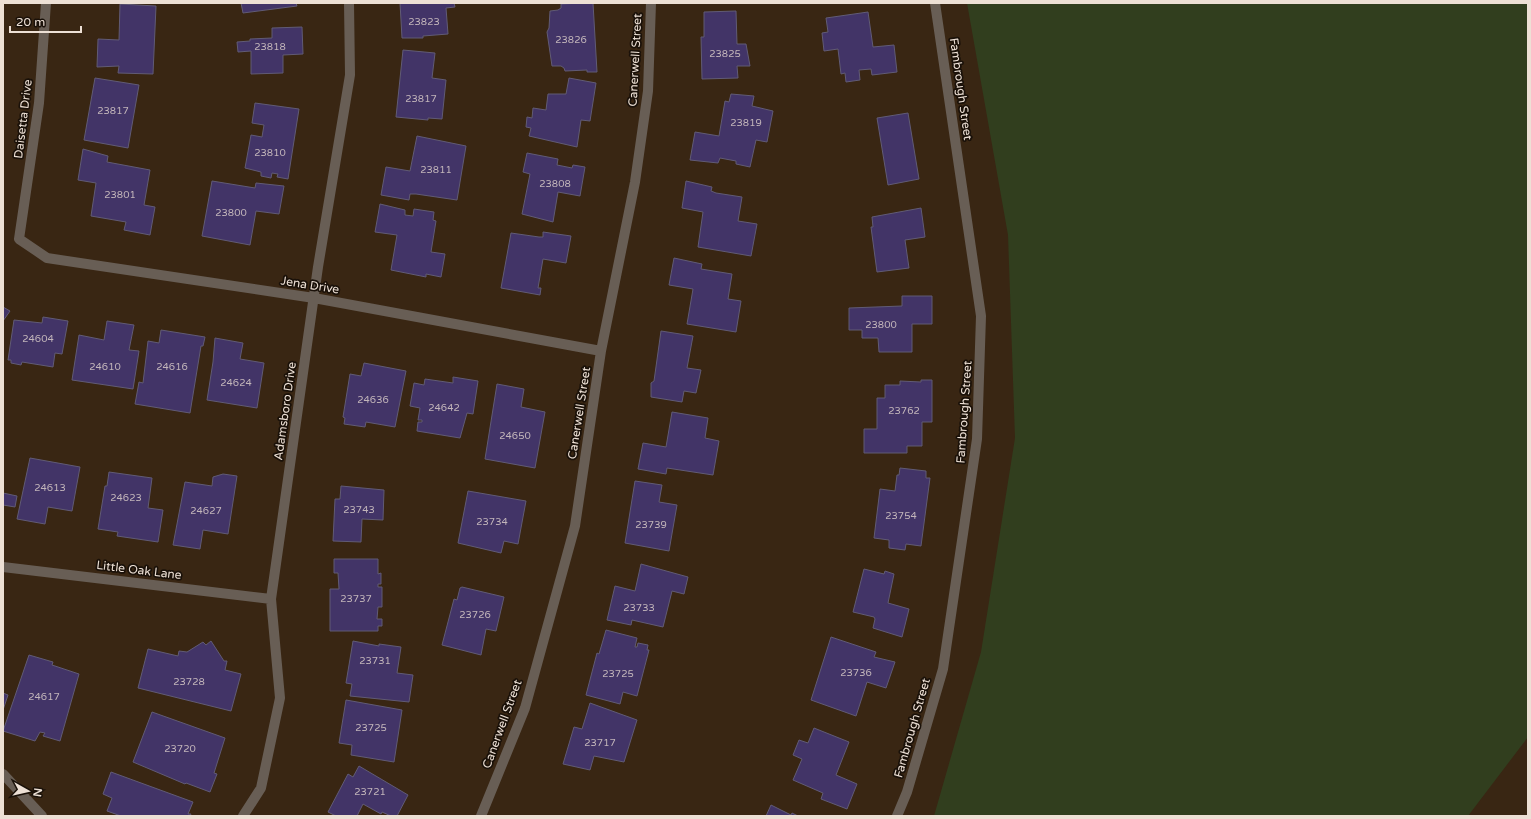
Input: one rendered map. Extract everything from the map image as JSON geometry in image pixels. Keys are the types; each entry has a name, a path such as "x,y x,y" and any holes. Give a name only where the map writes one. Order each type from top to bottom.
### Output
{"street":[{"name":"Daisetta Drive","path":"19,238 39,103 46,3"},
{"name":"Adamsboro Drive","path":"243,816 261,788 280,698 271,600 314,298 350,75 349,3"},
{"name":"Canerwell Street","path":"481,816 525,708 575,526 602,351 635,182 648,91 650,3"},
{"name":"Fambrough Street","path":"897,816 907,792 943,669 977,439 982,316 935,3"},
{"name":"Jena Drive","path":"19,238 47,258 314,298 602,351"},
{"name":"Little Oak Lane","path":"3,567 271,600"},
{"path":"3,774 42,816"}],"green space":[{"path":"967,3 1528,3 1528,737 1468,816 934,816 981,652 1015,438 1008,235"}],"building":[{"path":"241,3 296,3 297,6 243,13"},
{"path":"400,3 454,3 455,7 446,8 448,34 423,36 423,38 402,38"},
{"path":"593,3 597,72 587,72 587,70 565,71 561,66 552,66 547,32 549,28 550,11 558,10 561,8 561,4"},
{"path":"120,4 156,6 153,74 118,73 119,66 97,67 98,39 119,40"},
{"path":"736,11 737,44 746,44 750,66 737,66 738,78 702,79 701,37 704,37 704,12"},
{"path":"868,12 873,47 894,45 897,72 872,75 871,69 859,70 860,80 846,82 845,73 841,74 838,49 824,51 822,33 828,32 826,18"},
{"path":"302,27 303,54 283,55 283,73 251,74 251,51 238,52 237,42 250,41 250,39 272,38 272,28"},
{"path":"403,50 435,53 432,78 446,80 442,119 428,118 428,120 396,117"},
{"path":"95,78 139,85 128,148 84,140"},
{"path":"569,78 596,83 590,121 581,120 577,147 529,136 531,128 526,127 527,117 532,118 533,108 546,110 548,94 566,94"},
{"path":"731,94 754,96 752,106 773,111 767,142 756,140 750,167 736,164 736,161 720,158 718,163 690,160 695,132 719,136 725,101 729,102"},
{"path":"255,103 299,109 288,179 277,177 278,174 272,173 271,178 261,176 261,172 245,168 251,135 262,137 264,125 252,123"},
{"path":"908,113 919,179 888,185 877,118"},
{"path":"417,136 466,146 457,200 416,194 410,194 409,200 381,195 386,167 410,171"},
{"path":"83,149 108,156 107,162 150,170 144,205 155,207 150,235 124,230 126,222 91,216 96,183 78,180"},
{"path":"527,153 558,159 557,165 572,168 573,165 585,167 580,196 558,192 553,222 522,214 530,174 523,172"},
{"path":"212,181 255,188 256,183 284,186 279,214 256,211 250,245 202,236"},
{"path":"686,181 712,187 711,191 716,193 742,197 738,221 757,224 751,256 698,247 703,212 682,208"},
{"path":"380,204 405,210 405,215 413,216 414,209 434,212 433,220 436,221 431,252 445,254 441,277 426,274 426,277 391,270 397,235 375,232"},
{"path":"921,208 925,237 905,240 909,268 877,272 871,227 873,227 872,217"},
{"path":"543,232 571,236 566,263 543,259 538,288 541,288 540,295 501,288 511,233 543,237"},
{"path":"674,258 702,264 701,269 732,274 728,299 741,301 736,332 687,324 693,289 669,285"},
{"path":"902,296 932,296 932,324 912,324 912,352 879,352 878,338 862,338 862,330 849,330 849,308 902,306"},
{"path":"3,307 10,311 3,321"},
{"path":"43,317 68,321 62,354 55,353 53,367 22,362 21,365 11,363 11,360 8,360 14,320 42,323"},
{"path":"107,321 134,325 129,350 139,351 133,389 72,380 79,335 104,340"},
{"path":"161,330 205,337 203,346 201,346 190,413 135,404 139,382 143,383 148,341 159,343"},
{"path":"661,331 693,336 687,368 701,370 696,393 684,391 682,402 651,397 651,383 654,381"},
{"path":"215,338 243,343 240,359 264,363 257,408 207,400"},
{"path":"364,363 406,371 395,427 366,422 365,427 344,424 345,418 343,417 350,374 361,376"},
{"path":"453,377 478,381 473,414 467,413 460,438 417,431 418,422 422,422 422,420 418,420 420,408 410,406 414,383 424,385 425,379 453,383"},
{"path":"921,380 932,380 932,422 922,422 922,446 907,446 907,453 864,453 864,429 877,429 877,398 885,398 885,385 900,385 900,381 921,382"},
{"path":"497,384 524,389 521,407 545,412 535,468 485,459"},
{"path":"672,412 708,418 705,438 719,441 713,475 667,468 666,474 638,469 643,443 666,447"},
{"path":"30,458 80,467 72,511 48,507 45,524 17,519"},
{"path":"900,468 926,471 926,478 930,478 921,546 906,544 905,550 889,548 889,540 874,538 880,489 895,491 897,475 899,475"},
{"path":"109,472 152,478 148,508 163,510 158,542 117,536 118,532 98,529 105,486 107,486"},
{"path":"223,474 237,476 228,534 203,530 200,549 173,545 185,482 212,486 213,477"},
{"path":"635,481 662,485 659,502 677,505 669,551 625,543"},
{"path":"341,486 384,490 383,520 362,519 361,542 333,541 335,499 340,499"},
{"path":"468,491 526,501 518,544 504,541 501,553 458,543"},
{"path":"3,493 17,496 15,507 3,505"},
{"path":"334,559 378,559 378,574 381,573 381,584 378,584 378,587 382,587 382,607 378,607 377,619 382,619 382,626 378,626 378,631 330,631 330,589 339,589 338,573 334,573"},
{"path":"641,564 688,577 684,594 672,591 663,627 632,620 631,625 607,620 615,586 635,591"},
{"path":"864,569 884,574 885,571 894,574 888,603 909,609 902,637 873,628 874,617 853,612"},
{"path":"462,587 504,597 496,631 486,629 481,655 442,645 454,599 457,600 460,588"},
{"path":"606,630 637,638 635,647 637,647 638,643 648,645 647,650 649,650 637,696 623,692 620,704 586,695 597,653 599,654"},
{"path":"831,637 876,652 874,657 895,662 886,688 867,682 856,716 811,700"},
{"path":"211,641 224,661 227,661 225,670 241,674 231,711 138,688 148,649 178,656 179,651 187,652 203,642 206,645"},
{"path":"353,641 379,646 379,644 401,647 397,673 413,675 409,702 350,696 352,684 346,683"},
{"path":"29,655 53,662 52,665 79,674 60,741 43,736 45,733 40,732 35,741 3,731"},
{"path":"3,693 8,695 3,710"},
{"path":"346,700 402,710 394,762 351,755 352,745 339,743"},
{"path":"590,703 637,720 624,762 594,756 590,770 563,764 574,727 582,729"},
{"path":"152,712 225,738 214,773 217,774 210,792 186,783 185,784 133,762"},
{"path":"814,728 849,742 836,775 857,784 847,809 821,799 823,793 793,780 802,759 793,755 799,740 808,743"},
{"path":"359,766 408,795 397,816 391,816 382,812 381,814 363,804 357,816 336,816 328,812 348,774 353,777"},
{"path":"111,772 193,802 188,814 191,814 190,816 121,816 107,811 112,798 103,794"},
{"path":"771,805 791,815 792,813 798,816 766,816"}]}
